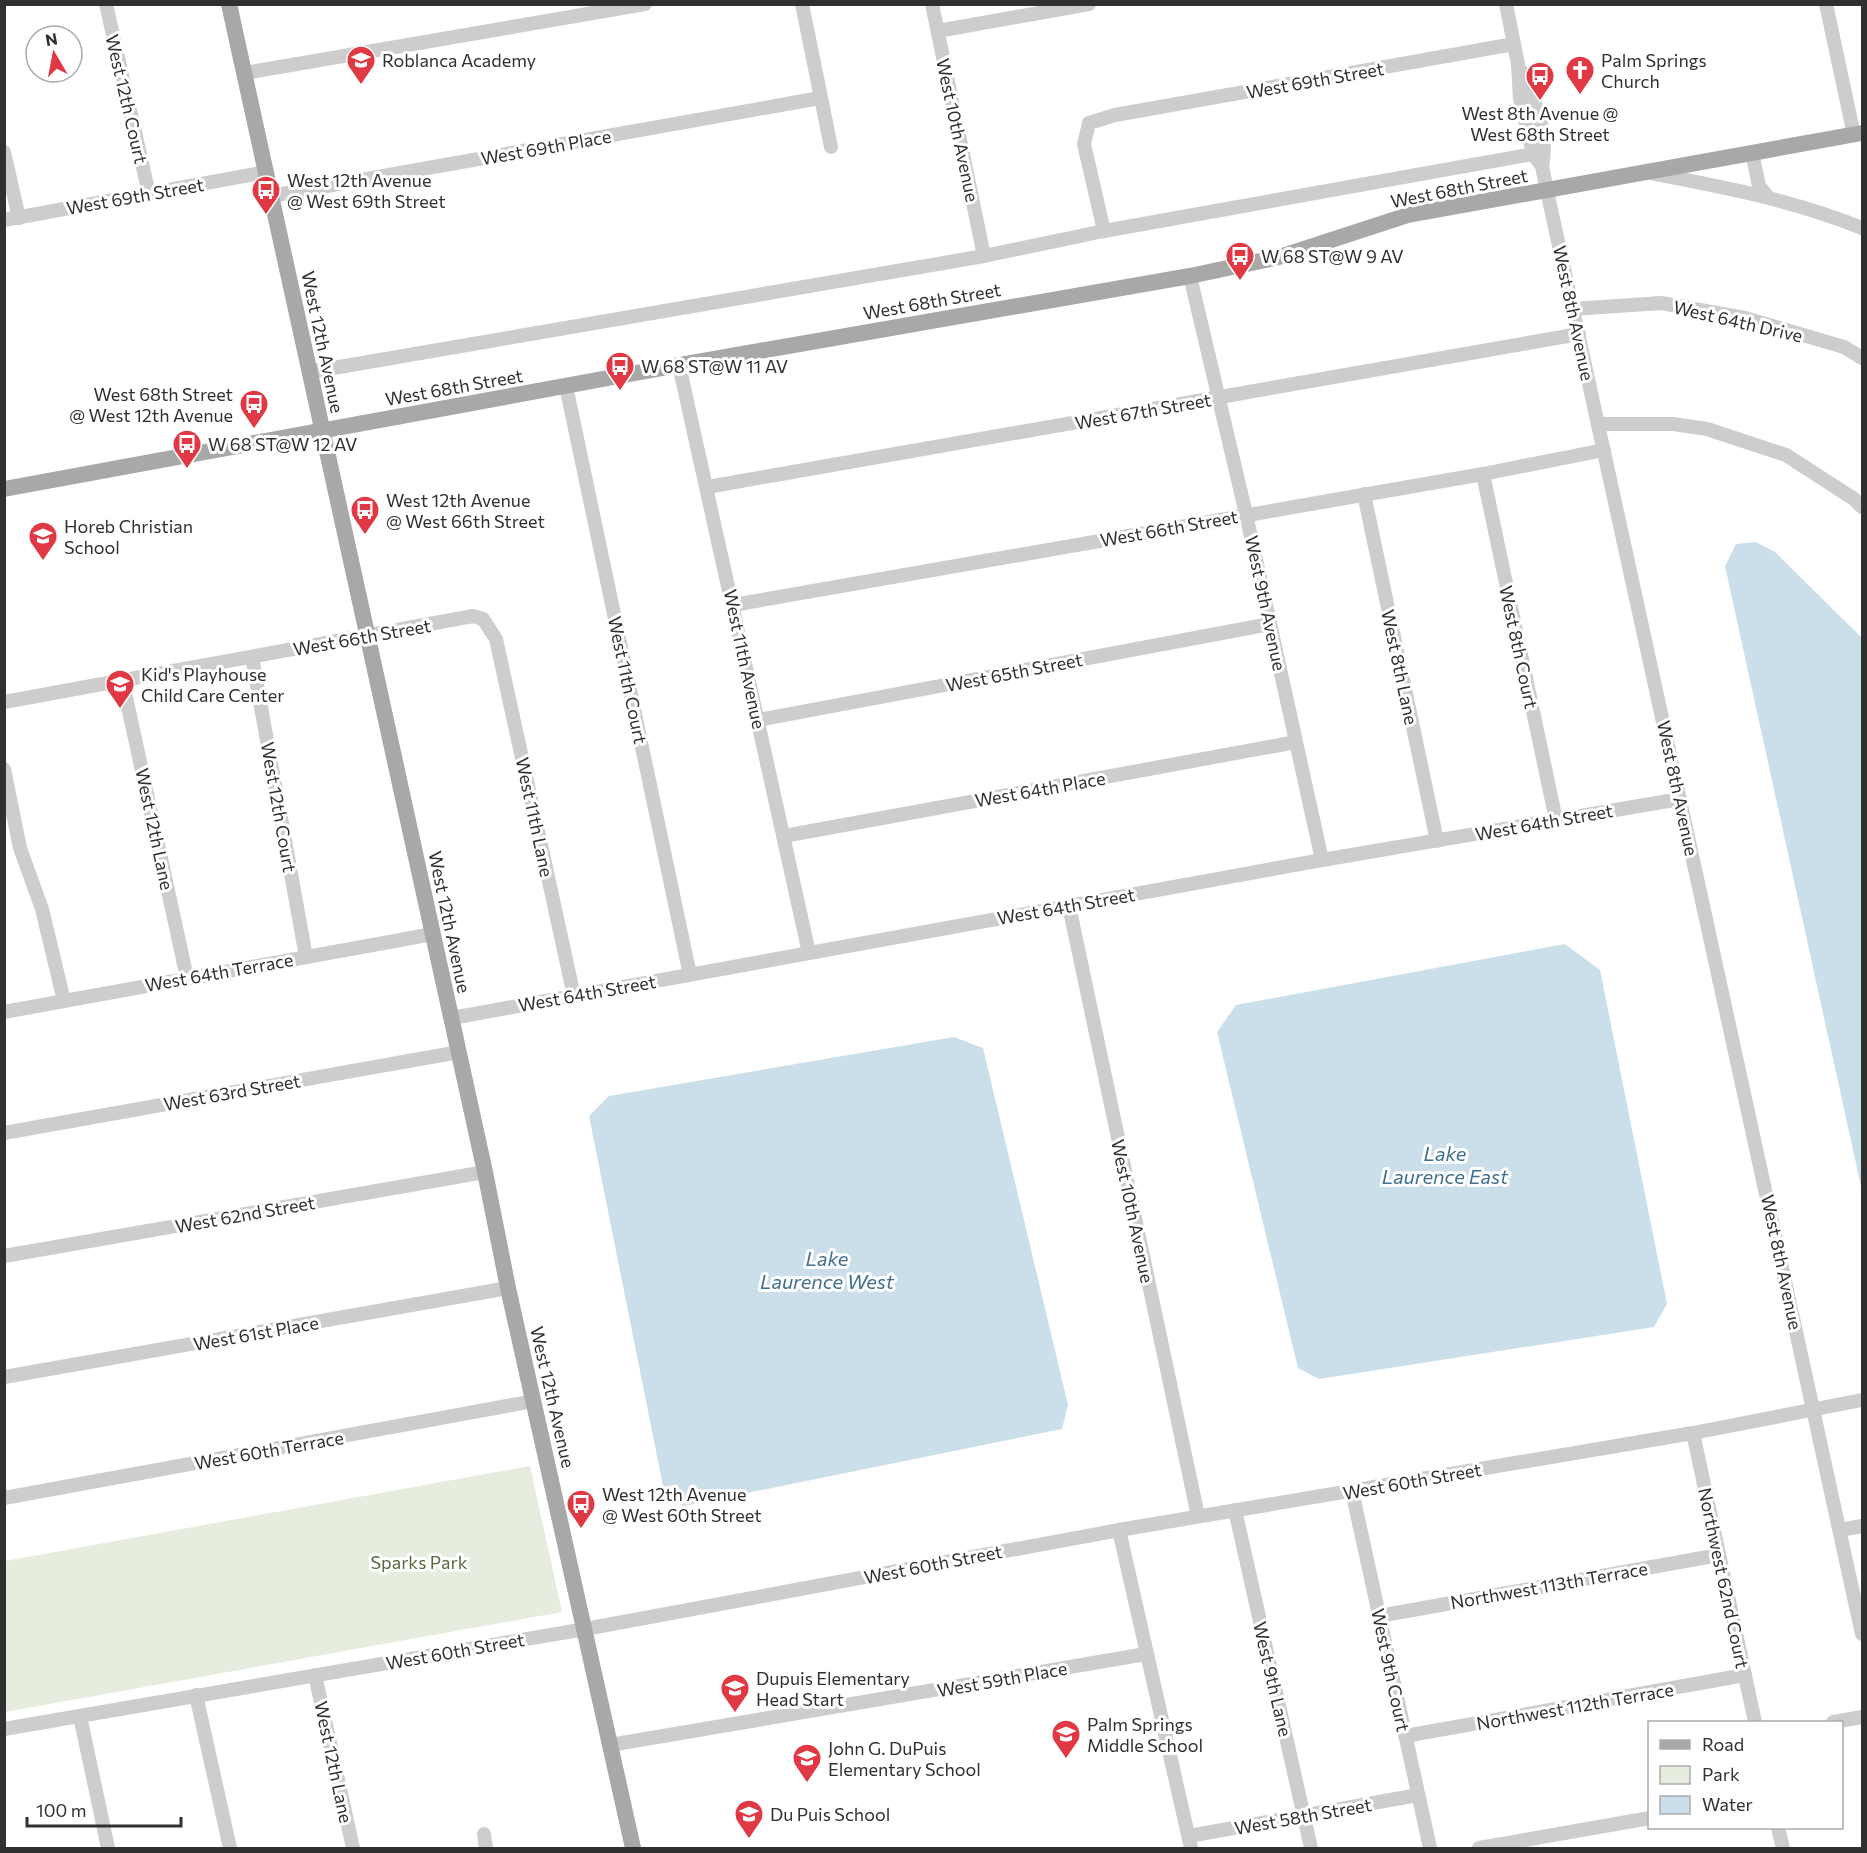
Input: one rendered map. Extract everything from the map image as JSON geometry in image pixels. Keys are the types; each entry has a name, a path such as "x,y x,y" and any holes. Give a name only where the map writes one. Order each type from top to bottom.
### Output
{"main road":[{"name":"West 12th Avenue","path":"229,4 452,1018 508,1288 633,1848"},
{"name":"West 68th Street","path":"4,489 679,365 1191,276 1279,257 1408,215 1858,134"}],"street":[{"name":"West 12th Court","path":"106,4 149,194"},
{"path":"245,73 645,4"},
{"path":"802,4 831,147"},
{"name":"West 10th Avenue","path":"932,4 984,256"},
{"path":"938,31 1089,4"},
{"name":"West 8th Avenue","path":"1506,4 1518,64 1520,99 1533,154 1542,166"},
{"path":"1826,4 1858,134"},
{"name":"West 69th Street","path":"1104,231 1084,144 1089,123 1115,115 1514,44"},
{"name":"West 8th Avenue","path":"1518,64 1535,98 1545,151 1542,166 1547,191 1863,1634"},
{"name":"West 69th Place","path":"271,196 820,98"},
{"path":"4,152 19,218"},
{"path":"1752,153 1759,186 1768,197"},
{"name":"West 68th Street","path":"310,372 984,256 1104,231 1533,154"},
{"name":"West 69th Street","path":"4,220 266,172"},
{"path":"1649,172 1768,197 1822,212 1863,228"},
{"name":"West 9th Avenue","path":"1191,276 1322,860"},
{"name":"West 64th Drive","path":"1573,309 1661,303 1745,318 1844,347 1863,358"},
{"name":"West 67th Street","path":"707,487 1579,334"},
{"name":"West 11th Avenue","path":"679,365 809,953"},
{"name":"West 11th Court","path":"566,386 690,975"},
{"path":"1598,424 1673,424 1707,429 1786,455 1863,507"},
{"name":"West 66th Street","path":"733,605 1483,474 1604,450"},
{"name":"West 8th Court","path":"1483,474 1556,820"},
{"name":"West 8th Lane","path":"1364,494 1437,841"},
{"name":"West 66th Street","path":"4,702 473,616 483,619 496,639"},
{"name":"West 65th Street","path":"758,720 1270,624"},
{"name":"West 11th Lane","path":"496,639 574,996"},
{"name":"West 12th Court","path":"252,657 306,957"},
{"name":"West 12th Lane","path":"122,679 187,978"},
{"name":"West 64th Place","path":"784,836 1296,742"},
{"path":"4,769 20,848 42,909 64,1001"},
{"name":"West 64th Street","path":"452,1018 1322,860 1680,799"},
{"name":"West 10th Avenue","path":"1070,906 1198,1516"},
{"name":"West 64th Terrace","path":"4,1012 433,934"},
{"name":"West 63rd Street","path":"4,1133 459,1052"},
{"name":"West 62nd Street","path":"4,1257 485,1172"},
{"name":"West 61st Place","path":"4,1377 508,1288"},
{"name":"West 60th Street","path":"4,1729 585,1629 1119,1530 1693,1432 1863,1400"},
{"name":"West 60th Terrace","path":"4,1498 534,1401"},
{"name":"Northwest 62nd Court","path":"1693,1432 1755,1721"},
{"name":"West 9th Court","path":"1352,1491 1430,1848"},
{"name":"West 9th Lane","path":"1234,1510 1311,1848"},
{"path":"1840,1530 1863,1526"},
{"path":"1119,1530 1190,1842"},
{"name":"Northwest 113th Terrace","path":"1379,1616 1719,1555"},
{"name":"West 59th Place","path":"610,1745 1146,1654"},
{"name":"West 12th Lane","path":"315,1675 353,1848"},
{"name":"Northwest 112th Terrace","path":"1405,1736 1745,1676"},
{"path":"196,1695 230,1848"},
{"path":"80,1716 108,1848"},
{"path":"1839,1721 1863,1717"},
{"name":"West 58th Street","path":"1190,1842 1304,1817 1418,1796"},
{"path":"1479,1848 1648,1818"},
{"path":"1778,1829 1783,1848"},
{"path":"484,1834 486,1848"}],"green space":[{"name":"Sparks Park","path":"530,1466 562,1612 5,1712 5,1561"}],"water":[{"path":"1756,542 1775,552 1862,638 1862,1191 1725,566 1736,544"},
{"name":"Lake Laurence East","path":"1565,944 1600,970 1667,1304 1654,1327 1319,1379 1298,1368 1217,1032 1236,1005"},
{"name":"Lake Laurence West","path":"954,1037 983,1048 1068,1405 1062,1429 683,1506 664,1491 589,1116 609,1096"}],"place":[{"name":"Roblanca Academy","path":"361,86"},
{"name":"Palm Springs Church","path":"1580,96"},
{"name":"West 8th Avenue @ West 68th Street","path":"1540,102"},
{"name":"West 12th Avenue @ West 69th Street","path":"266,216"},
{"name":"W 68 ST@W 9 AV","path":"1240,282"},
{"name":"W 68 ST@W 11 AV","path":"620,392"},
{"name":"West 68th Street @ West 12th Avenue","path":"254,430"},
{"name":"W 68 ST@W 12 AV","path":"187,470"},
{"name":"West 12th Avenue @ West 66th Street","path":"365,536"},
{"name":"Horeb Christian School","path":"43,562"},
{"name":"Kid's Playhouse Child Care Center","path":"120,710"},
{"name":"West 12th Avenue @ West 60th Street","path":"581,1530"},
{"name":"Dupuis Elementary Head Start","path":"735,1714"},
{"name":"Palm Springs Middle School","path":"1066,1760"},
{"name":"John G. DuPuis Elementary School","path":"807,1784"},
{"name":"Du Puis School","path":"749,1840"}]}
